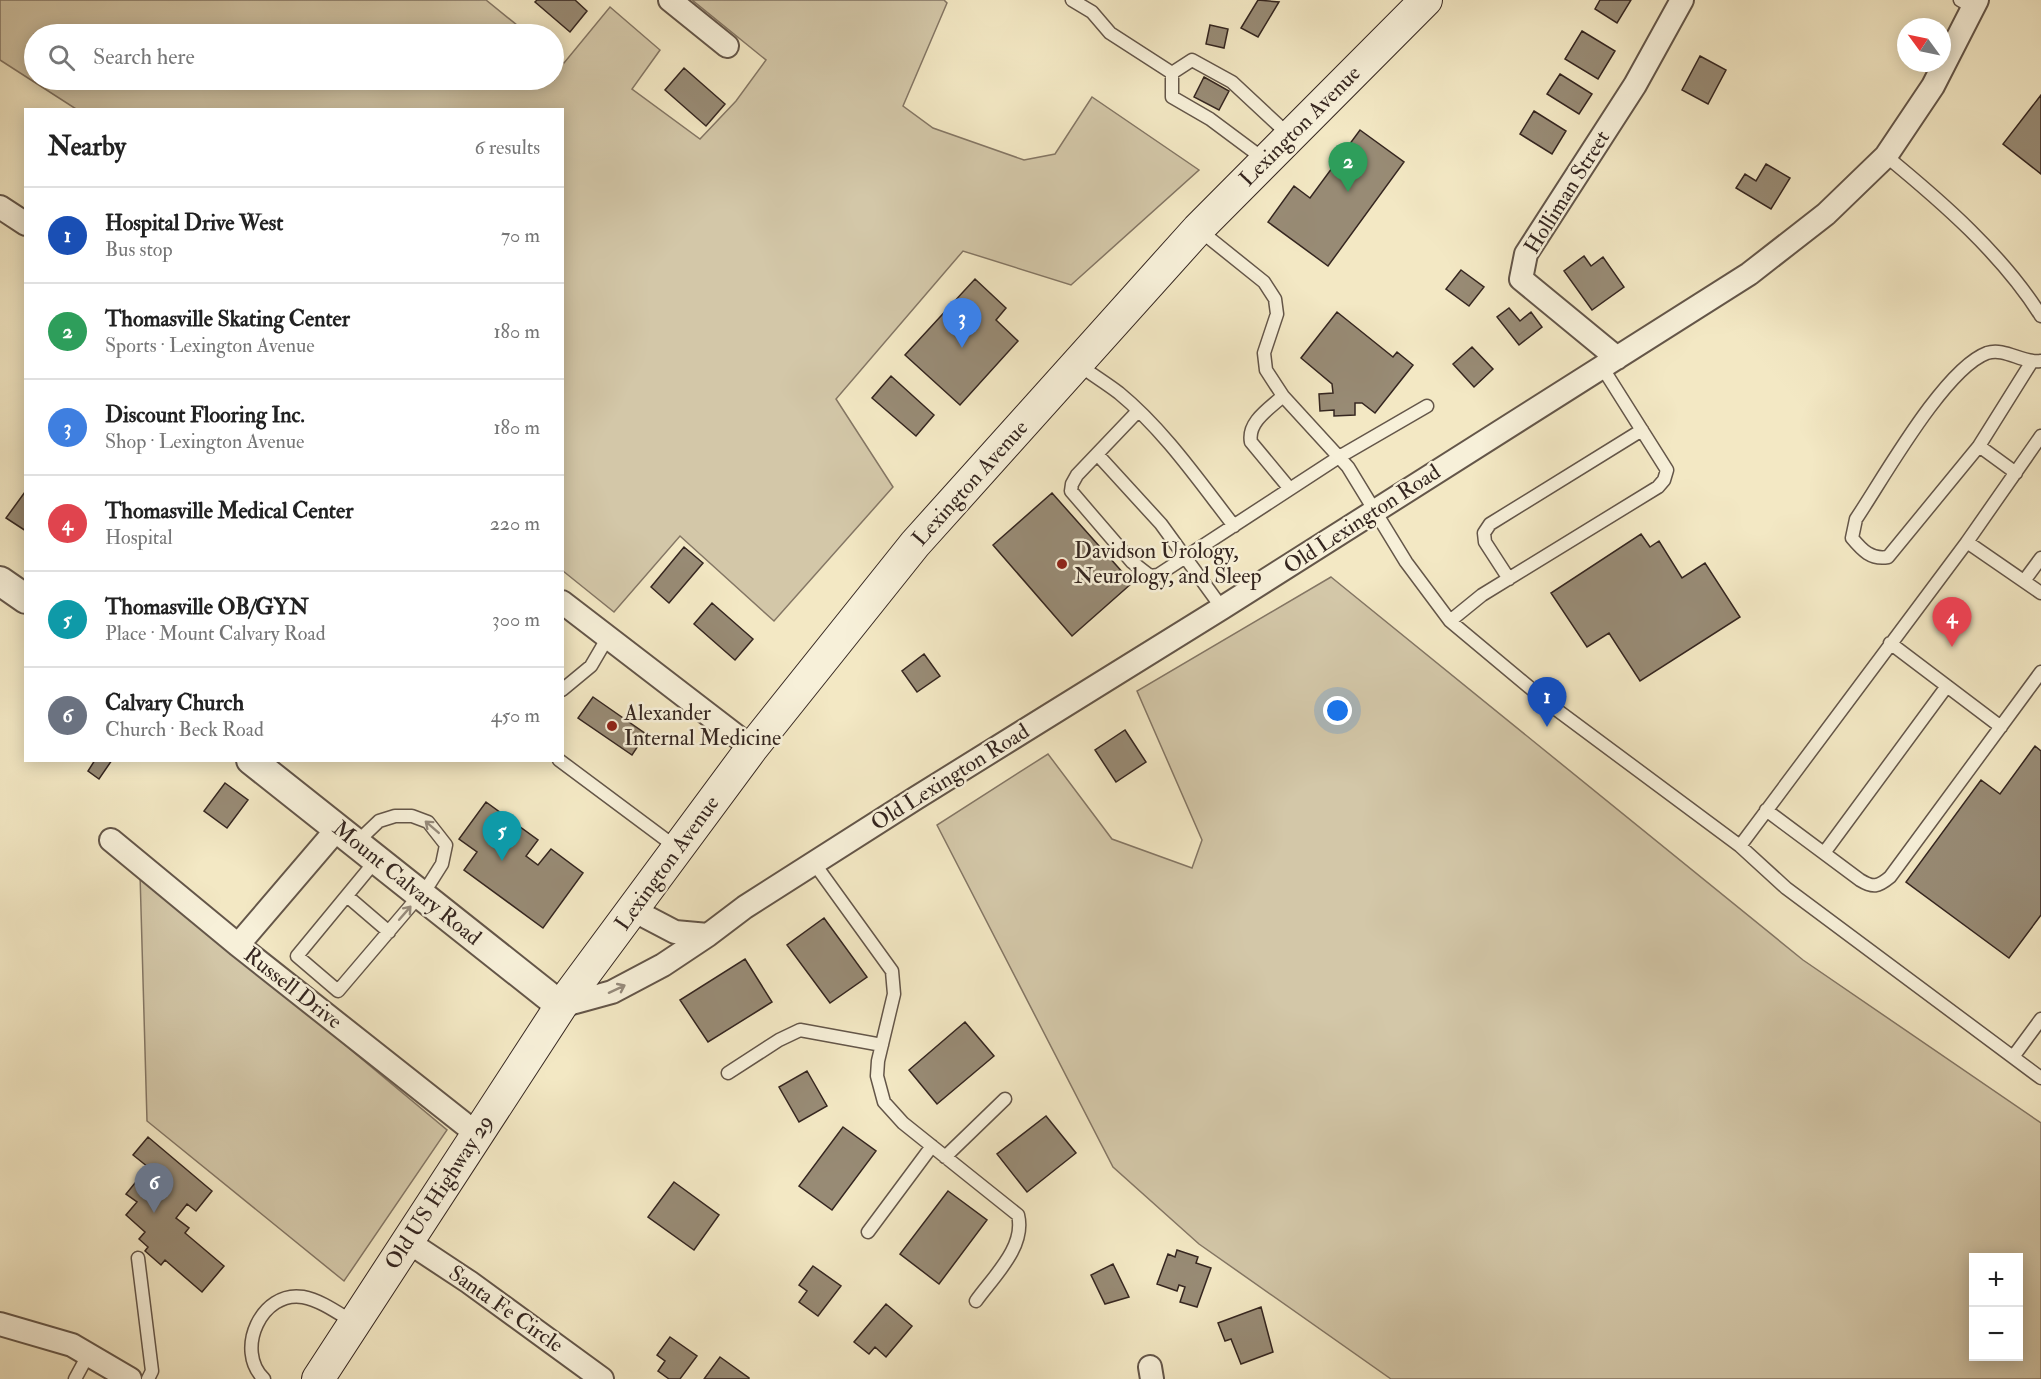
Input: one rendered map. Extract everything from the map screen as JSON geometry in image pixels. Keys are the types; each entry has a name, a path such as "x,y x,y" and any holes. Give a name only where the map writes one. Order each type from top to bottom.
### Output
{"main road":[{"name":"Lexington Avenue","path":"561,1006 752,748 915,544 1198,229 1426,0"},
{"name":"Old US Highway 29","path":"318,1379 561,1006"}],"street":[{"path":"670,0 727,46"},
{"name":"Holliman Street","path":"1610,362 1521,279 1521,268 1526,254 1635,85 1682,0"},
{"name":"Old Lexington Road","path":"561,1006 612,992 663,965 745,907 814,863 1749,274 1826,214 1886,156 1933,86 1970,3"},
{"path":"0,207 24,223"},
{"path":"0,581 24,598"},
{"path":"564,604 752,748"},
{"name":"Mount Calvary Road","path":"254,762 561,1006"},
{"name":"Russell Drive","path":"111,840 238,945 477,1134"},
{"path":"238,945 358,843"},
{"path":"633,910 675,932 708,935"},
{"name":"Santa Fe Circle","path":"407,1242 479,1289 602,1379"},
{"path":"0,1324 72,1344 130,1379"}],"lane":[{"path":"1072,0 1092,12 1110,33 1172,73"},
{"path":"1172,73 1192,60 1232,82 1290,136"},
{"path":"1172,73 1172,97 1210,119 1266,161"},
{"path":"1886,156 1927,189 1966,228 2028,294 2041,316"},
{"path":"1198,229 1264,282 1275,299 1277,314 1264,353 1266,370 1282,396 1340,458 1406,562 1450,621 1553,707 1740,846 1786,888 2041,1078"},
{"path":"1989,352 2004,353 2036,362 1978,446 1888,557 1880,558 1865,553 1852,538 1856,519 1939,396 1970,363 1989,352"},
{"path":"1450,621 1482,595 1658,487 1664,480 1667,470 1642,430 1610,362"},
{"path":"1077,363 1120,394 1138,411 1179,456 1234,526"},
{"path":"1282,396 1254,423 1250,435 1251,442 1290,489"},
{"path":"1138,411 1077,475 1071,491 1132,562 1150,576 1158,576 1290,489 1427,406"},
{"path":"1509,579 1485,542 1484,533 1490,524 1642,430"},
{"path":"1740,846 1967,542 2041,435"},
{"path":"1978,446 2016,473"},
{"path":"1097,454 1161,524 1222,608"},
{"path":"1967,542 2041,593"},
{"path":"2024,581 2041,558"},
{"path":"564,688 591,666 608,637"},
{"path":"1890,643 2001,727"},
{"path":"1766,810 1870,886 1879,886 1890,877 2041,672"},
{"path":"1824,852 1947,686"},
{"path":"562,762 678,849"},
{"path":"395,816 412,816 428,822 446,845 441,864 421,894 338,991 297,956 347,896 358,843 379,820 395,816"},
{"path":"814,863 892,971 894,994 877,1076 884,1102 903,1124 1018,1215 1021,1225 1019,1242 976,1301"},
{"path":"347,896 389,932"},
{"path":"2013,1057 2041,1019"},
{"path":"728,1073 779,1040 800,1030 882,1045"},
{"path":"945,1156 1005,1099"},
{"path":"868,1232 932,1146"},
{"path":"138,1258 152,1371 148,1379"},
{"path":"264,1379 254,1364 250,1339 258,1323 273,1306 285,1299 302,1297 354,1322"},
{"path":"75,1379 88,1355"}],"shaded area":[{"path":"0,0 486,0 516,24 24,24 24,75 0,60"},
{"path":"692,0 944,0 947,3 903,106 933,128 1024,160 1055,154 1092,97 1199,170 1071,285 963,251 836,399 893,487 774,621 680,536 614,612 564,572 564,108 74,108 47,90 564,90 564,63 610,7 660,50 632,89 700,139 736,101 766,60"},
{"path":"1331,577 1803,960 2041,1123 2041,1379 1391,1379 1199,1244 1113,1167 937,825 1048,754 1112,839 1192,868 1202,840 1137,691"},
{"path":"140,874 447,1130 344,1281 147,1121"}],"building":[{"path":"537,0 575,0 587,11 570,32 564,24 561,24 535,2"},
{"path":"1258,0 1279,2 1258,37 1241,28"},
{"path":"1600,0 1631,0 1617,23 1595,9"},
{"path":"1210,25 1228,29 1224,48 1206,44"},
{"path":"1582,31 1615,51 1598,79 1565,59"},
{"path":"1700,56 1726,70 1708,104 1682,90"},
{"path":"684,68 725,104 706,126 665,90"},
{"path":"1560,74 1592,94 1579,114 1547,94"},
{"path":"1204,77 1229,91 1219,110 1194,97"},
{"path":"2041,95 2041,174 2003,144"},
{"path":"1534,111 1566,131 1552,154 1520,134"},
{"path":"1360,130 1404,162 1328,266 1268,222 1294,186 1310,198"},
{"path":"1766,164 1790,178 1771,209 1736,188 1745,174 1756,181"},
{"path":"1584,256 1591,266 1603,257 1624,287 1592,310 1564,271"},
{"path":"1461,270 1484,287 1469,306 1446,289"},
{"path":"975,279 1006,308 996,320 1018,341 960,405 905,355"},
{"path":"1509,308 1520,321 1531,312 1542,327 1519,345 1497,317"},
{"path":"1337,312 1393,357 1397,352 1413,365 1375,413 1362,403 1355,403 1355,415 1334,416 1334,410 1320,411 1319,394 1333,393 1332,384 1301,358"},
{"path":"1472,347 1493,369 1474,387 1453,364"},
{"path":"891,376 934,415 916,436 872,398"},
{"path":"24,493 24,530 6,518"},
{"name":"Davidson Urology, Neurology, and Sleep","path":"1052,493 1132,583 1072,636 993,545"},
{"path":"1641,534 1650,547 1659,541 1682,578 1705,563 1740,617 1640,681 1609,633 1587,647 1551,593"},
{"path":"684,547 703,563 669,603 651,587"},
{"path":"712,603 753,639 735,660 694,624"},
{"path":"924,654 940,676 917,692 902,671"},
{"name":"Alexander Internal Medicine","path":"593,697 646,734 632,755 578,718"},
{"path":"1125,730 1146,762 1116,782 1095,750"},
{"path":"2035,746 2041,751 2041,915 2009,958 1906,882 1981,780 2000,794"},
{"path":"94,762 111,762 99,779 88,771"},
{"path":"225,783 248,800 227,828 204,811"},
{"path":"486,802 538,840 526,856 538,865 551,849 583,873 543,928 464,870 477,852 459,839"},
{"path":"824,918 867,977 830,1003 787,945"},
{"path":"745,959 772,1002 708,1042 680,1000"},
{"path":"965,1022 994,1056 937,1104 909,1070"},
{"path":"807,1071 827,1106 799,1122 779,1087"},
{"path":"1046,1116 1076,1153 1027,1192 997,1154"},
{"path":"843,1127 876,1151 832,1210 799,1186"},
{"path":"148,1137 212,1191 196,1211 187,1204 176,1218 189,1228 185,1233 224,1266 202,1292 165,1260 161,1265 145,1251 148,1247 139,1239 145,1232 126,1215 137,1202 126,1194 148,1167 133,1155"},
{"path":"674,1182 719,1215 694,1250 648,1217"},
{"path":"948,1191 987,1220 939,1284 900,1254"},
{"path":"1177,1250 1198,1257 1196,1263 1211,1268 1197,1307 1180,1302 1185,1287 1179,1285 1177,1291 1157,1284 1168,1254 1175,1257"},
{"path":"1113,1264 1129,1297 1105,1304 1091,1275"},
{"path":"813,1266 841,1286 818,1316 799,1302 807,1291 799,1285"},
{"path":"886,1304 912,1326 886,1357 875,1347 869,1354 854,1342"},
{"path":"1261,1307 1273,1352 1241,1364 1231,1339 1225,1341 1218,1323"},
{"path":"670,1337 697,1356 680,1379 669,1379 658,1371 665,1361 657,1355"},
{"path":"720,1357 749,1378 749,1379 704,1379"}],"place":[{"name":"Thomasville Skating Center","path":"1348,192"},
{"name":"Discount Flooring Inc.","path":"962,348"},
{"name":"Davidson Urology, Neurology, and Sleep","path":"1062,564"},
{"name":"Thomasville Medical Center","path":"1952,647"},
{"name":"Alexander Internal Medicine","path":"612,726"},
{"name":"Hospital Drive West","path":"1547,727"},
{"name":"Thomasville OB/GYN","path":"502,861"},
{"name":"Calvary Church","path":"154,1213"}]}
